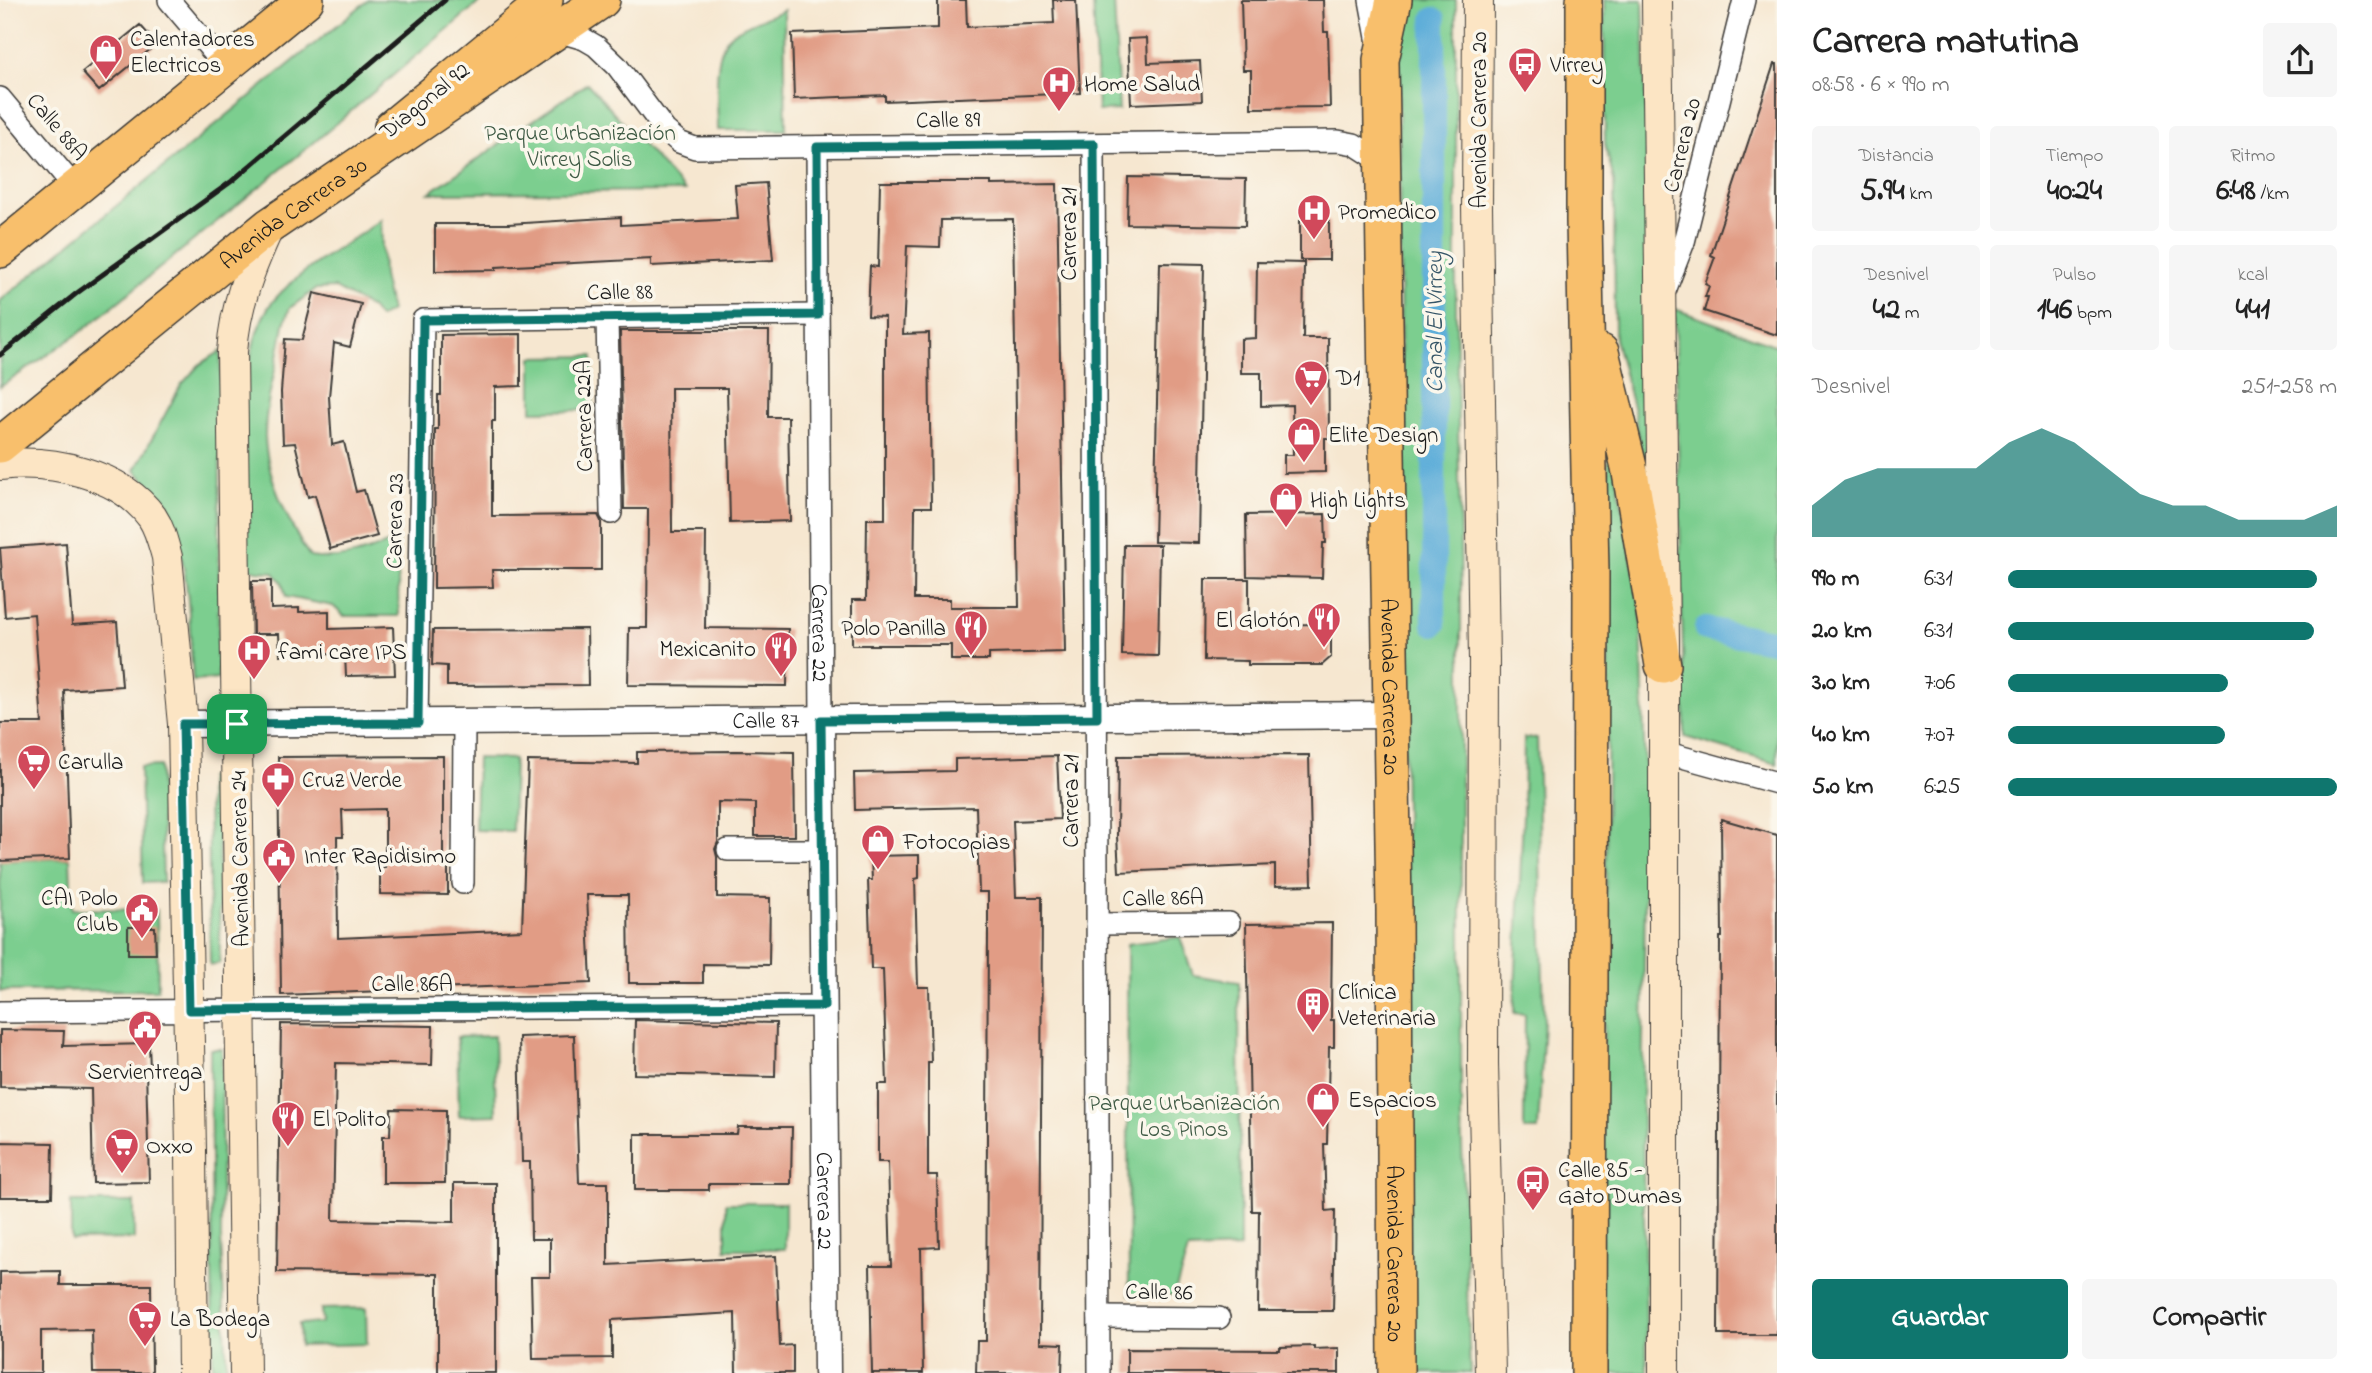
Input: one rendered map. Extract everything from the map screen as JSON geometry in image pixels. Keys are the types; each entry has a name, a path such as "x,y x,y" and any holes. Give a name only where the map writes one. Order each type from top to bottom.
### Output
{"highway":[{"path":"0,250 306,0"},
{"name":"Avenida Carrera 30","path":"0,445 270,226 551,15 602,0"},
{"path":"1381,0 1381,60"},
{"name":"Avenida Carrera 20","path":"1394,0 1381,60 1391,715 1396,1373"},
{"path":"1584,0 1585,284 1591,572 1589,1373"},
{"path":"1585,284 1629,467 1664,665"}],"main road":[{"name":"Avenida Carrera 20","path":"1478,0 1477,207 1484,659 1483,1063 1490,1373"},
{"path":"1657,0 1664,665 1664,1373"},
{"name":"Avenida Carrera 24","path":"245,1373 232,352 238,309 247,274 270,226"},
{"path":"0,465 57,467 99,478 125,491 152,517 167,557 183,724 193,1373"}],"street":[{"path":"169,0 225,66"},
{"path":"1370,0 1381,60"},
{"name":"Carrera 20","path":"1661,300 1684,242 1744,0"},
{"name":"Calle 89","path":"551,15 606,55 665,130 679,142 695,148 1338,141 1354,144 1382,162"},
{"name":"Calle 88A","path":"0,98 76,188"},
{"name":"Carrera 21","path":"1094,144 1099,1373"},
{"name":"Carrera 22","path":"817,147 827,1373"},
{"name":"Calle 88","path":"423,320 818,315"},
{"name":"Carrera 22A","path":"607,318 611,513"},
{"name":"Carrera 23","path":"418,723 423,320"},
{"name":"Calle 87","path":"183,724 1391,715"},
{"path":"463,883 464,722"},
{"path":"1664,752 1777,783"},
{"path":"728,850 822,850"},
{"name":"Calle 86A","path":"1097,924 1229,923"},
{"name":"Calle 86A","path":"0,1012 824,1006"},
{"name":"Calle 86","path":"1099,1317 1219,1318"}],"green space":[{"path":"368,0 482,0 317,140 81,332 0,387 0,301"},
{"path":"1093,0 1114,0 1119,110 1098,111"},
{"path":"1408,0 1456,0 1456,313 1461,587 1461,1116 1470,1373 1410,1373 1398,36"},
{"path":"1604,0 1643,0 1657,543 1634,411 1615,339 1614,181 1605,144"},
{"path":"784,10 786,130 718,130 718,65 725,41 744,27"},
{"name":"Parque Urbanización Virrey Solis","path":"587,83 685,191 429,193"},
{"path":"381,220 383,276 391,311 379,318 371,308 335,288 316,289 290,308 284,324 266,422 266,451 274,483 294,530 310,557 344,557 397,540 399,616 344,616 333,606 286,597 282,582 273,572 245,567 242,467 246,389 251,354 260,323 274,300 298,277"},
{"path":"1675,309 1777,346 1777,764 1685,737"},
{"path":"221,351 218,679 193,681 188,596 178,543 168,517 154,493 135,470 181,385 199,365"},
{"path":"593,356 593,410 532,411 532,357"},
{"path":"1608,427 1641,612 1646,822 1642,1109 1647,1373 1599,1373 1608,711"},
{"path":"1524,738 1537,738 1544,1021 1538,1130 1524,1130 1525,1014 1514,1013"},
{"path":"477,758 514,759 512,831 475,830"},
{"path":"160,766 163,882 143,883 140,767"},
{"path":"218,777 220,963 210,965 208,778"},
{"path":"70,858 72,909 157,910 158,990 0,991 0,861"},
{"name":"Parque Urbanización Los Pinos","path":"1180,937 1193,975 1239,982 1240,1248 1188,1250 1174,1295 1129,1295 1127,944"},
{"path":"494,1036 496,1115 459,1116 457,1037"},
{"path":"210,1049 222,1049 221,1238 227,1373 213,1373"},
{"path":"71,1202 134,1202 134,1239 71,1240"},
{"path":"726,1203 785,1203 785,1249 726,1249"},
{"path":"366,1308 367,1344 300,1346 299,1324 322,1323 321,1309"}],"building":[{"path":"938,0 966,0 967,27 1054,23 1053,0 1076,0 1080,93 885,101 885,95 794,99 792,34 938,28"},
{"path":"1241,0 1323,0 1324,32 1328,32 1330,107 1251,108 1251,70 1243,70"},
{"path":"140,25 157,44 99,91 82,72"},
{"path":"1147,38 1148,63 1200,61 1202,101 1131,104 1128,39"},
{"path":"1774,64 1777,64 1777,335 1704,311 1709,286 1705,284 1715,257 1711,255"},
{"path":"1128,177 1246,179 1245,226 1127,224"},
{"path":"880,182 1057,184 1065,652 989,654 989,660 951,660 951,645 852,645 852,600 866,600 867,519 885,519 885,317 868,316 870,266 878,267","holes":["1013,219 1019,607 950,607 950,599 914,599 915,507 931,507 929,333 903,334 907,246 940,247 941,220"]},
{"path":"766,183 773,260 651,266 651,259 496,267 496,270 435,271 435,224 508,224 621,217 621,225 738,219 735,185"},
{"name":"Promedico","path":"1300,221 1329,221 1329,260 1300,260"},
{"path":"1257,262 1304,263 1303,338 1328,338 1329,438 1325,438 1325,472 1284,473 1284,455 1293,455 1292,405 1261,406 1261,373 1241,373 1241,339 1256,338"},
{"path":"1160,263 1204,264 1199,543 1154,542"},
{"path":"314,293 361,304 350,347 334,343 329,397 332,445 344,442 356,492 364,490 377,536 330,549 315,495 308,497 295,443 283,444 281,392 285,339 302,340"},
{"path":"620,331 769,331 768,417 788,417 790,521 730,523 727,388 671,388 672,532 706,532 705,628 788,629 787,686 628,685 629,628 647,628 648,509 624,509"},
{"path":"521,334 521,386 495,387 495,421 492,421 492,516 598,515 601,521 601,570 492,570 493,587 434,588 435,429 438,429 438,395 441,395 441,335"},
{"path":"1325,514 1326,543 1323,543 1322,578 1247,576 1246,515"},
{"path":"66,543 72,625 117,622 122,686 64,690 70,858 0,861 0,723 42,723 34,614 5,617 0,548"},
{"path":"1124,545 1160,545 1158,656 1122,655"},
{"path":"1205,579 1249,579 1249,625 1331,624 1331,657 1322,665 1248,665 1248,661 1204,660"},
{"path":"252,581 271,581 271,609 329,611 329,629 393,627 395,675 346,676 345,654 280,655 279,634 253,634"},
{"path":"587,629 588,685 447,686 447,666 432,665 433,630"},
{"path":"637,752 794,752 795,836 755,836 755,803 718,802 718,842 715,849 717,897 770,898 769,965 703,964 703,983 629,983 628,895 587,895 591,983 281,995 278,757 443,756 443,868 448,868 448,895 380,894 380,867 385,867 385,809 342,810 343,837 337,837 338,938 522,930 528,761 637,763"},
{"path":"1309,755 1312,885 1275,886 1275,865 1119,872 1118,756"},
{"path":"1057,756 1060,819 1013,821 1016,897 1042,897 1040,1343 1063,1344 1062,1373 976,1373 977,1341 986,1341 988,892 979,892 976,807 855,810 854,773 955,771 955,759"},
{"path":"1721,819 1777,835 1777,1335 1718,1335"},
{"path":"919,855 919,878 915,879 918,987 929,987 931,1062 928,1062 928,1175 937,1175 939,1247 921,1248 923,1373 872,1373 870,1266 891,1266 888,1162 878,1162 878,1084 887,1084 883,969 871,969 868,880 872,880 871,856"},
{"path":"1332,923 1331,1020 1334,1020 1334,1047 1329,1047 1327,1144 1324,1144 1326,1211 1335,1210 1333,1311 1258,1311 1259,1211 1252,1211 1246,924"},
{"name":"CAI Polo Club","path":"128,927 155,927 156,954 128,954"},
{"path":"635,1020 776,1023 775,1077 634,1074"},
{"path":"281,1024 433,1026 432,1065 336,1063 333,1220 454,1222 454,1183 496,1183 496,1373 438,1373 438,1274 277,1272"},
{"path":"0,1030 64,1031 63,1046 149,1044 150,1069 146,1069 149,1182 93,1183 91,1089 0,1087"},
{"path":"574,1035 579,1183 608,1183 608,1265 776,1256 780,1346 793,1345 793,1373 736,1373 735,1313 612,1320 612,1358 533,1359 531,1277 550,1277 550,1239 531,1239 530,1162 522,1162 519,1037"},
{"path":"391,1109 446,1110 445,1183 383,1183 383,1136 390,1136"},
{"path":"738,1127 792,1127 791,1184 709,1184 709,1190 635,1190 635,1134 737,1134"},
{"path":"0,1142 53,1143 52,1197 0,1197"},
{"path":"60,1271 60,1285 151,1285 152,1373 93,1373 92,1330 41,1331 41,1373 0,1373 0,1272"},
{"path":"1314,1346 1314,1349 1339,1348 1339,1373 1127,1373 1127,1349 1280,1350 1280,1347"}],"waterway":[{"name":"Canal El Virrey","path":"1434,19 1434,624"},
{"name":"Canal El Virrey","path":"1706,629 1777,642"}],"railway":[{"path":"0,355 77,293 232,181 445,0"}],"place":[{"name":"Calentadores Electricos","path":"106,81"},
{"name":"Virrey","path":"1525,94"},
{"name":"Home Salud","path":"1059,113"},
{"name":"Promedico","path":"1314,241"},
{"name":"D1","path":"1311,407"},
{"name":"Elite Design","path":"1304,464"},
{"name":"High Lights","path":"1286,529"},
{"name":"El Glotón","path":"1324,649"},
{"name":"Polo Panilla","path":"971,657"},
{"name":"Mexicanito","path":"781,678"},
{"name":"fami care IPS","path":"254,681"},
{"name":"Carulla","path":"34,791"},
{"name":"Cruz Verde","path":"278,809"},
{"name":"Fotocopias","path":"878,871"},
{"name":"Inter Rapidisimo","path":"279,885"},
{"name":"CAI Polo Club","path":"142,940"},
{"name":"Clínica Veterinaria","path":"1313,1034"},
{"name":"Servientrega","path":"145,1057"},
{"name":"Espacios","path":"1323,1129"},
{"name":"El Polito","path":"288,1148"},
{"name":"Oxxo","path":"122,1175"},
{"name":"Calle 85 - Gato Dumas","path":"1533,1212"},
{"name":"La Bodega","path":"145,1348"}],"route":[{"path":"1094,144 1097,718 821,720 824,1006 189,1010 183,724 237,724 418,723 423,320 818,315 817,147 1094,144"}]}
